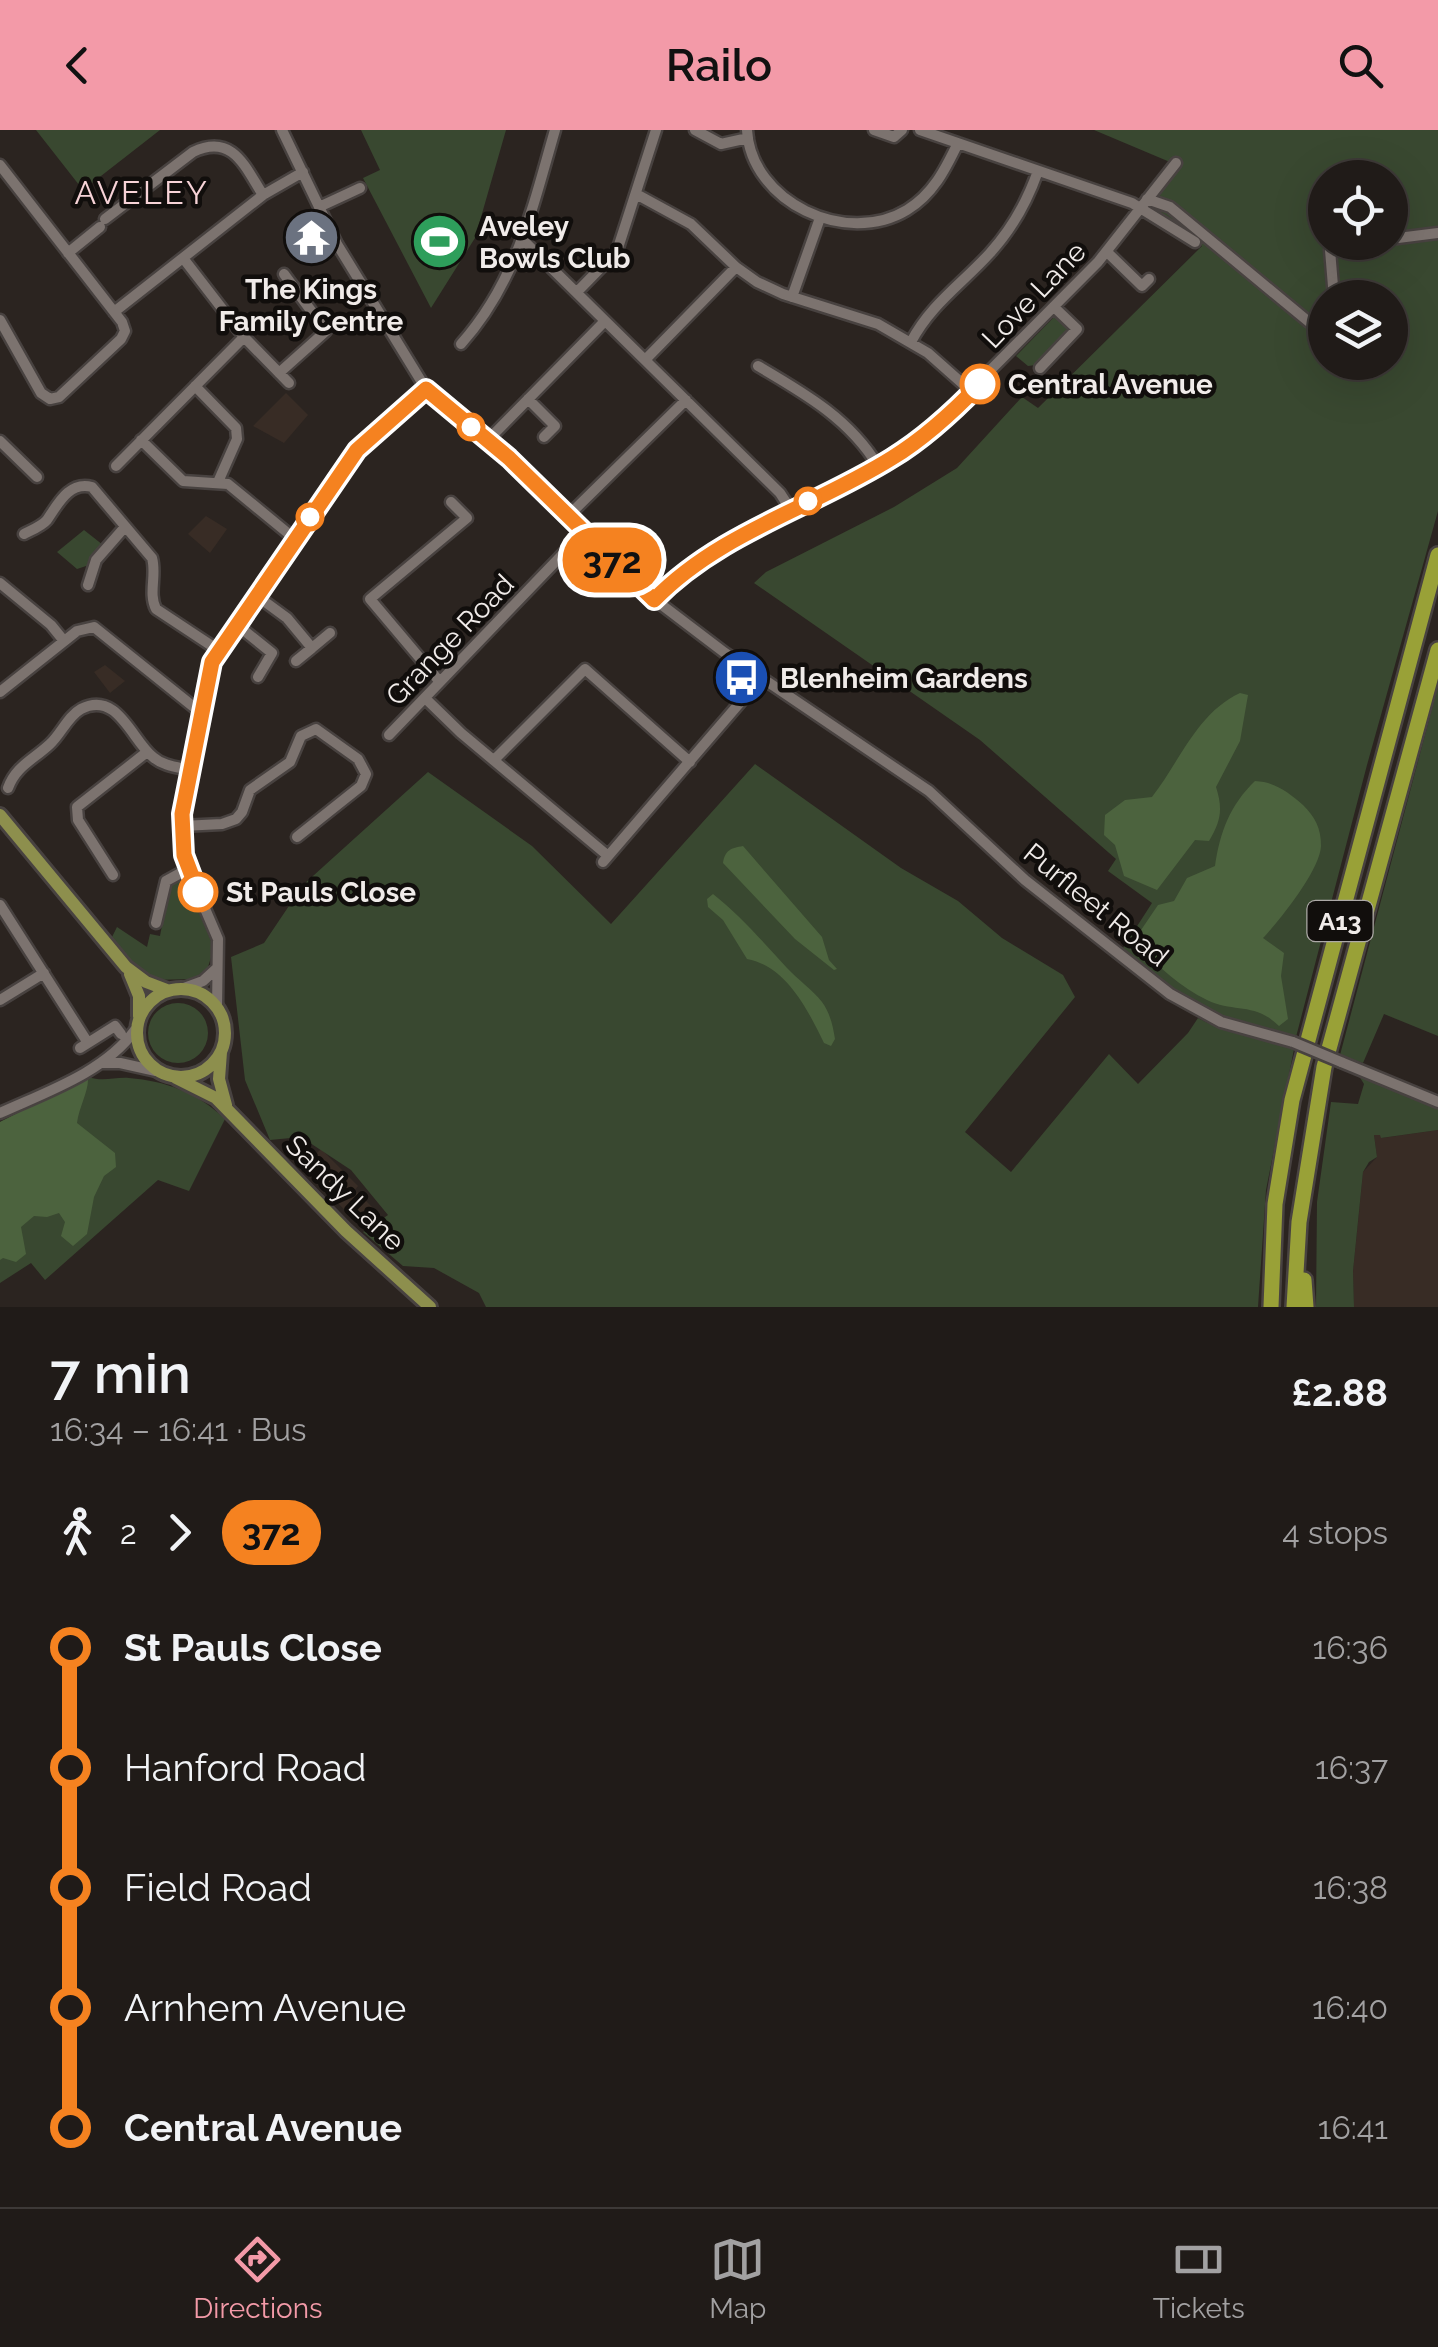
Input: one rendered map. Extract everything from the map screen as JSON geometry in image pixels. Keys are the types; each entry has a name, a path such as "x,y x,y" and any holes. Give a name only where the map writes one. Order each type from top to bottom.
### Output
{"highway":[{"name":"A13","path":"1271,1307 1276,1204 1292,1100 1438,555"},
{"name":"A13","path":"1294,1307 1299,1222 1324,1067 1438,650"},
{"path":"1299,1222 1305,1241 1306,1307"}],"main road":[{"path":"0,815 126,967 146,982 167,990 184,988 199,992 217,1007 225,1031 219,1079 230,1111"},
{"path":"126,967 139,996 132,1027 139,1050 156,1071 176,1078 202,1071 222,1052"},
{"path":"132,1027 150,1002 167,990"},
{"name":"Sandy Lane","path":"176,1078 208,1092 230,1111 346,1231 430,1307"}],"street":[{"path":"282,130 344,256 426,389 488,440 654,600"},
{"path":"461,344 506,281 555,130"},
{"path":"576,292 617,251 656,130"},
{"path":"695,130 722,144 747,134 756,161 775,189 804,212 853,224 903,213 934,187 958,144"},
{"path":"874,130 897,136 902,130"},
{"path":"920,130 1038,171 1170,207 1308,320"},
{"path":"68,253 193,152 207,146 220,146 238,156 263,195"},
{"name":"Love Lane","path":"654,600 696,564 878,466 926,435 1107,252 1176,162"},
{"path":"0,165 114,312 124,326 124,336 59,397 50,400 41,394 0,320"},
{"path":"911,342 942,297 1006,234 1038,171"},
{"path":"114,312 263,195 302,172"},
{"path":"319,207 360,188"},
{"path":"636,194 691,224 758,282 792,297 852,314 911,342 972,392"},
{"path":"1144,203 1196,242"},
{"path":"792,297 820,218"},
{"path":"1408,237 1438,233"},
{"path":"522,239 780,494 790,510"},
{"path":"1107,252 1142,286 1149,279"},
{"path":"183,258 244,337 289,383"},
{"path":"645,360 736,266"},
{"path":"279,374 326,332 284,274"},
{"path":"1040,368 1077,329 1054,307"},
{"path":"488,440 605,320"},
{"path":"116,466 244,337"},
{"path":"758,366 830,410 858,438 878,466"},
{"path":"195,386 236,428 236,439 218,482"},
{"path":"217,1007 218,939 181,844 200,712 218,650 357,450 426,389"},
{"path":"528,399 554,426 544,437"},
{"path":"568,516 686,400"},
{"path":"141,440 183,481 228,484 295,539"},
{"path":"0,441 37,477"},
{"path":"24,534 44,522 54,505 82,484 97,491 152,558 152,598 156,608 218,650"},
{"path":"440,682 370,599 466,518 451,502"},
{"path":"88,585 96,560 124,528"},
{"name":"Grange Road","path":"389,736 584,532"},
{"path":"0,584 51,624 64,641"},
{"path":"257,596 280,610 312,648"},
{"name":"Purfleet Road","path":"654,600 724,654 929,791 1026,880 1170,994 1222,1022 1293,1042 1438,1102"},
{"path":"236,624 272,653 258,677"},
{"path":"1,690 84,628 101,631 200,712"},
{"path":"296,661 330,633"},
{"path":"494,760 586,669 690,762"},
{"path":"425,698 605,858 762,676"},
{"path":"8,788 14,772 52,742 82,708 100,706 118,713 147,752 161,762 190,770"},
{"path":"182,826 236,820 250,790 285,766 302,736 316,729 358,759 366,774 361,786 297,837"},
{"path":"113,875 78,820 78,807 147,752"},
{"path":"156,924 166,881 188,869"},
{"path":"0,905 84,1046 116,1026 132,1027 123,1047 101,1063 0,1113"},
{"path":"184,988 203,981 216,969"},
{"path":"0,1000 44,973"},
{"path":"101,1063 120,1062 156,1071"}],"shaded area":[{"path":"286,393 308,415 284,443 253,426"},
{"path":"206,516 227,529 210,553 188,534"},
{"path":"105,665 125,681 110,693 94,672"},
{"path":"1438,1130 1438,1307 1354,1307 1353,1271 1363,1172 1377,1157 1374,1135 1382,1138"},
{"path":"321,1149 380,1215 364,1230 303,1167"}],"green space":[{"path":"36,130 160,130 83,190"},
{"path":"361,130 506,130 475,238 431,308 363,178 380,170"},
{"path":"1094,130 1438,130 1438,511 1296,1037 1201,1006 1177,992 1123,948 1152,903 1108,871 1116,859 980,740 754,583 766,572 894,507 957,468 1022,397 1038,408 1202,246 1175,224 1146,208 1177,165"},
{"path":"1054,317 1069,331 1036,365 1028,366 1016,356"},
{"path":"84,530 103,545 89,565 77,569 57,552"},
{"path":"1438,686 1438,1036 1384,1014 1363,1063 1340,1055"},
{"path":"1240,693 1248,695 1240,741 1216,787 1220,815 1209,841 1195,840 1157,890 1124,876 1115,845 1104,835 1105,815 1125,800 1152,797 1201,725"},
{"path":"755,764 901,868 958,901 1002,938 1063,975 1075,997 965,1132 1011,1172 1109,1054 1138,1084 1198,1018 1294,1049 1266,1190 1258,1307 486,1307 479,1293 434,1268 403,1266 363,1232 388,1215 351,1170 301,1137 270,1140 245,1080 231,957 264,943 303,885 428,772 532,846 611,924"},
{"path":"1255,781 1281,789 1303,805 1316,823 1321,840 1319,856 1307,881 1263,938 1284,953 1281,976 1288,1019 1279,1026 1261,1014 1197,995 1138,947 1137,936 1158,905 1174,901 1187,878 1215,866 1228,820"},
{"path":"743,846 822,937 829,960 837,969 795,939 723,863 729,850"},
{"path":"184,877 214,948 208,967 195,979 151,980 110,941 117,927 147,947 150,934 160,936 170,882"},
{"path":"713,894 822,1002 833,1029 835,1039 831,1046 824,1043 803,1004 784,980 761,963 747,959 723,920 708,907 707,899"},
{"path":"178,1003 199,1012 208,1033 199,1054 178,1063 157,1054 148,1033 157,1012"},
{"path":"1359,1076 1438,1109 1438,1130 1381,1138 1374,1135 1377,1157 1363,1172 1353,1271 1354,1307 1316,1307 1317,1202 1331,1102 1358,1104 1364,1084"},
{"path":"88,1077 129,1078 169,1085 193,1095 225,1119 189,1191 158,1180 45,1280 31,1263 0,1283 0,1122"},
{"path":"88,1077 77,1123 115,1153 116,1167 104,1176 94,1197 87,1234 73,1246 61,1236 65,1222 59,1213 34,1216 21,1227 26,1254 16,1262 0,1260 0,1122"}],"bus line":[{"name":"372","path":"198,892 181,844 182,814 212,662 357,450 426,389 509,458 654,600 678,577 717,551 893,458 929,433 980,384"}],"place":[{"name":"The Kings Family Centre","path":"311,238"},
{"name":"Aveley Bowls Club","path":"440,242"},
{"name":"Central Avenue","path":"980,384"},
{"name":"Blenheim Gardens","path":"741,678"},
{"name":"St Pauls Close","path":"198,892"}],"district":[{"name":"AVELEY","path":"142,192"}]}
